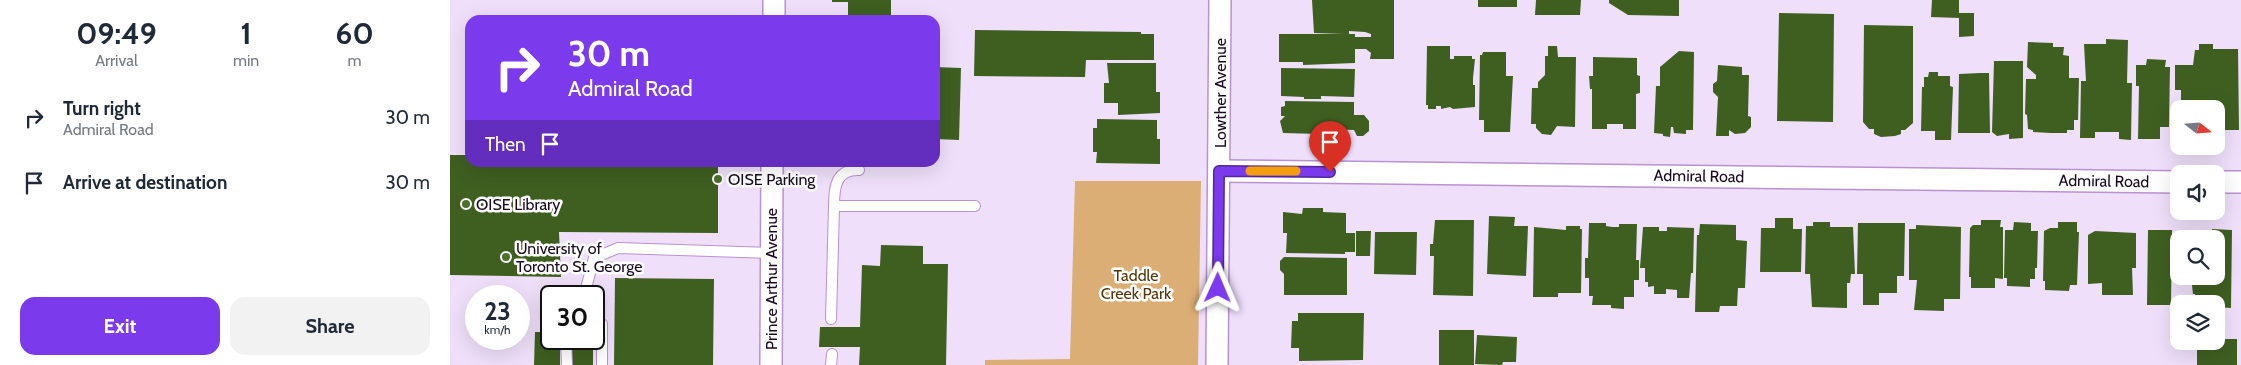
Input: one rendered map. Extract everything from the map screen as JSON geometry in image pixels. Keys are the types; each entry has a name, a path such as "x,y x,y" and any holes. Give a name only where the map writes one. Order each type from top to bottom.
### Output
{"street":[{"path":"774,0 774,15"},
{"name":"Lowther Avenue","path":"1217,365 1220,0"},
{"name":"Prince Arthur Avenue","path":"771,365 772,167"},
{"name":"Admiral Road","path":"1219,171 2170,182"},
{"path":"2225,182 2241,182"}],"lane":[{"path":"831,318 834,188 837,179 843,172 859,170"},
{"path":"834,206 975,206"},
{"path":"587,285 594,258 618,248 771,253"},
{"path":"566,350 567,365"},
{"path":"602,350 602,365"}],"green space":[{"name":"Taddle Creek Park","path":"1075,181 1201,181 1198,365 985,365 985,360 1070,359"}],"building":[{"path":"832,0 891,0 891,15 848,15 848,2 832,2"},
{"path":"1312,0 1394,0 1394,59 1370,59 1371,53 1366,49 1355,49 1355,63 1303,65 1303,62 1279,62 1279,34 1344,34 1314,33","holes":["1349,31 1371,34 1371,37 1355,37 1355,34 1349,34"]},
{"path":"1478,0 1517,0 1517,7 1478,7"},
{"path":"1536,0 1581,0 1580,15 1535,15"},
{"path":"1609,0 1679,0 1679,16 1628,15 1609,3"},
{"path":"1932,0 1959,0 1959,13 1974,13 1974,36 1959,37 1959,18 1931,17"},
{"path":"1779,13 1834,14 1833,122 1777,121"},
{"path":"1864,25 1913,26 1913,123 1905,130 1901,130 1901,134 1895,136 1881,137 1874,134 1874,129 1869,129 1863,122"},
{"path":"975,30 1141,32 1141,34 1154,34 1154,60 1086,60 1085,77 974,76"},
{"path":"2106,39 2128,40 2127,83 2132,83 2131,140 2119,139 2119,132 2095,132 2095,138 2080,138 2081,81 2086,81 2084,44 2106,44"},
{"path":"2028,42 2053,43 2053,47 2064,47 2063,55 2069,56 2069,78 2079,78 2078,120 2074,120 2074,130 2067,130 2067,133 2051,133 2033,132 2033,130 2028,129 2027,115 2025,114 2026,79 2036,79 2036,75 2027,67"},
{"path":"2199,44 2213,44 2213,49 2238,49 2239,130 2225,130 2225,100 2181,100 2181,90 2175,90 2175,65 2193,65 2195,50 2199,50"},
{"path":"1427,46 1450,46 1450,59 1454,59 1454,56 1472,56 1472,59 1475,59 1473,85 1475,85 1475,107 1441,109 1441,106 1436,106 1436,109 1428,109 1428,105 1426,105"},
{"path":"1548,46 1557,46 1558,57 1576,57 1575,127 1557,126 1551,135 1542,134 1536,128 1536,124 1531,124 1532,88 1538,88 1538,82 1545,75 1545,56 1548,56"},
{"path":"1679,51 1694,52 1693,130 1686,130 1686,134 1674,133 1673,127 1671,127 1670,137 1663,136 1663,134 1654,133 1656,86 1660,86 1660,67"},
{"path":"1483,52 1506,52 1506,76 1513,76 1510,132 1484,132 1484,120 1479,120 1480,55"},
{"path":"1593,57 1637,58 1640,93 1636,94 1636,129 1623,129 1623,124 1607,124 1607,129 1592,129 1592,89 1590,89 1589,76 1593,76"},
{"path":"2147,59 2166,60 2165,67 2170,67 2169,127 2160,127 2160,139 2138,139 2139,86 2136,86 2136,65 2146,65"},
{"path":"1994,61 2023,61 2023,138 2009,139 2009,134 1997,136 1992,132"},
{"path":"1107,63 1156,63 1156,92 1160,92 1160,113 1118,115 1118,103 1104,103 1104,83 1109,83"},
{"path":"1718,65 1742,67 1742,75 1749,75 1748,116 1751,117 1751,127 1745,133 1735,134 1729,130 1729,136 1716,136 1718,97 1713,92 1713,84 1717,81"},
{"path":"940,67 961,68 959,140 940,139"},
{"path":"1281,68 1355,69 1354,97 1321,96 1321,99 1304,99 1304,97 1281,96"},
{"path":"1929,72 1938,72 1938,76 1950,76 1950,86 1953,87 1951,140 1935,140 1935,131 1921,131 1922,87 1924,87 1924,77 1928,77"},
{"path":"1989,73 1990,133 1958,133 1959,74"},
{"path":"1285,101 1354,102 1354,115 1364,115 1369,121 1369,131 1363,136 1357,136 1354,130 1320,129 1320,134 1283,133 1280,121 1285,116 1281,116 1281,107 1285,106"},
{"path":"1097,119 1157,120 1157,139 1160,139 1160,164 1096,163 1097,152 1093,152 1093,128 1097,128"},
{"name":"University of Toronto St. George","path":"450,155 465,155 465,167 718,167 718,233 559,232 561,277 450,275"},
{"path":"1303,208 1323,208 1323,212 1346,213 1346,233 1355,233 1355,252 1345,252 1345,254 1286,253 1287,233 1283,233 1283,212 1302,214"},
{"path":"1489,216 1515,217 1514,226 1528,226 1526,276 1487,274"},
{"path":"1775,218 1793,218 1793,229 1802,229 1801,272 1760,272 1761,228 1775,228"},
{"path":"1435,220 1474,220 1473,296 1433,295 1434,256 1430,256 1430,244 1433,244"},
{"path":"1981,220 2001,220 2000,227 2003,227 2003,279 1995,278 1995,288 1971,288 1971,277 1969,277 1970,228 1973,225 1981,225"},
{"path":"1813,222 1830,222 1830,227 1853,227 1855,274 1851,274 1850,283 1847,283 1847,308 1812,307 1810,274 1805,274 1806,226 1813,226"},
{"path":"2014,222 2031,223 2031,231 2038,231 2037,268 2035,268 2035,279 2030,279 2030,287 2007,286 2007,278 2004,278 2005,230 2013,230"},
{"path":"2058,222 2077,222 2077,232 2079,232 2077,285 2070,285 2069,291 2045,290 2045,281 2043,281 2044,231 2050,228 2058,228"},
{"path":"1589,223 1606,223 1606,226 1612,227 1619,227 1619,224 1637,224 1636,260 1639,260 1639,280 1634,280 1634,297 1624,297 1624,309 1611,308 1611,305 1592,305 1593,296 1589,296 1589,278 1585,278 1585,258 1588,258"},
{"path":"1858,223 1905,223 1904,276 1897,276 1897,293 1879,293 1879,305 1863,305 1863,274 1857,274"},
{"path":"1700,224 1736,225 1736,240 1747,241 1745,288 1738,288 1737,306 1720,306 1719,312 1695,312 1697,235 1699,235"},
{"path":"1916,225 1961,227 1960,299 1944,299 1944,311 1914,310 1917,280 1909,280 1909,229 1916,229"},
{"path":"1566,226 1580,226 1580,229 1582,229 1581,293 1558,293 1558,297 1533,297 1534,227 1566,230"},
{"path":"1643,227 1659,227 1659,231 1667,231 1667,227 1694,228 1693,273 1691,273 1689,298 1677,298 1677,290 1666,289 1666,294 1654,294 1654,286 1648,287 1648,282 1645,282 1645,268 1640,268"},
{"path":"2212,229 2232,230 2231,308 2225,308 2225,295 2193,294 2192,285 2225,285 2225,230"},
{"path":"2148,230 2170,230 2170,305 2147,305"},
{"path":"1356,231 1371,231 1370,256 1356,256"},
{"path":"2095,231 2136,233 2136,268 2132,268 2133,295 2102,295 2102,283 2088,284 2088,235"},
{"path":"1375,232 1417,232 1416,275 1374,274"},
{"path":"881,245 923,246 923,264 948,264 946,365 859,365 860,347 819,347 820,327 860,327 862,265 880,266"},
{"path":"1284,257 1347,258 1347,295 1284,295 1284,274 1280,270 1280,261"},
{"path":"615,278 714,279 713,365 614,365"},
{"path":"1298,313 1364,313 1363,360 1299,361 1299,348 1291,348 1292,321 1298,321"},
{"path":"1439,330 1474,330 1474,365 1439,365"},
{"path":"535,332 540,332 540,350 560,350 560,365 534,365"},
{"path":"1477,335 1517,337 1516,362 1503,362 1502,365 1475,364"},
{"path":"2225,339 2237,339 2237,365 2197,365 2197,350 2225,350"},
{"path":"571,350 593,350 593,365 572,365"}],"slow traffic":[{"path":"1250,171 1296,171"}],"place":[{"name":"OISE Parking","path":"718,179"},
{"name":"OISE Library","path":"466,204"},
{"name":"University of Toronto St. George","path":"506,257"}],"route":[{"path":"1218,288 1219,171 1330,172"}]}
